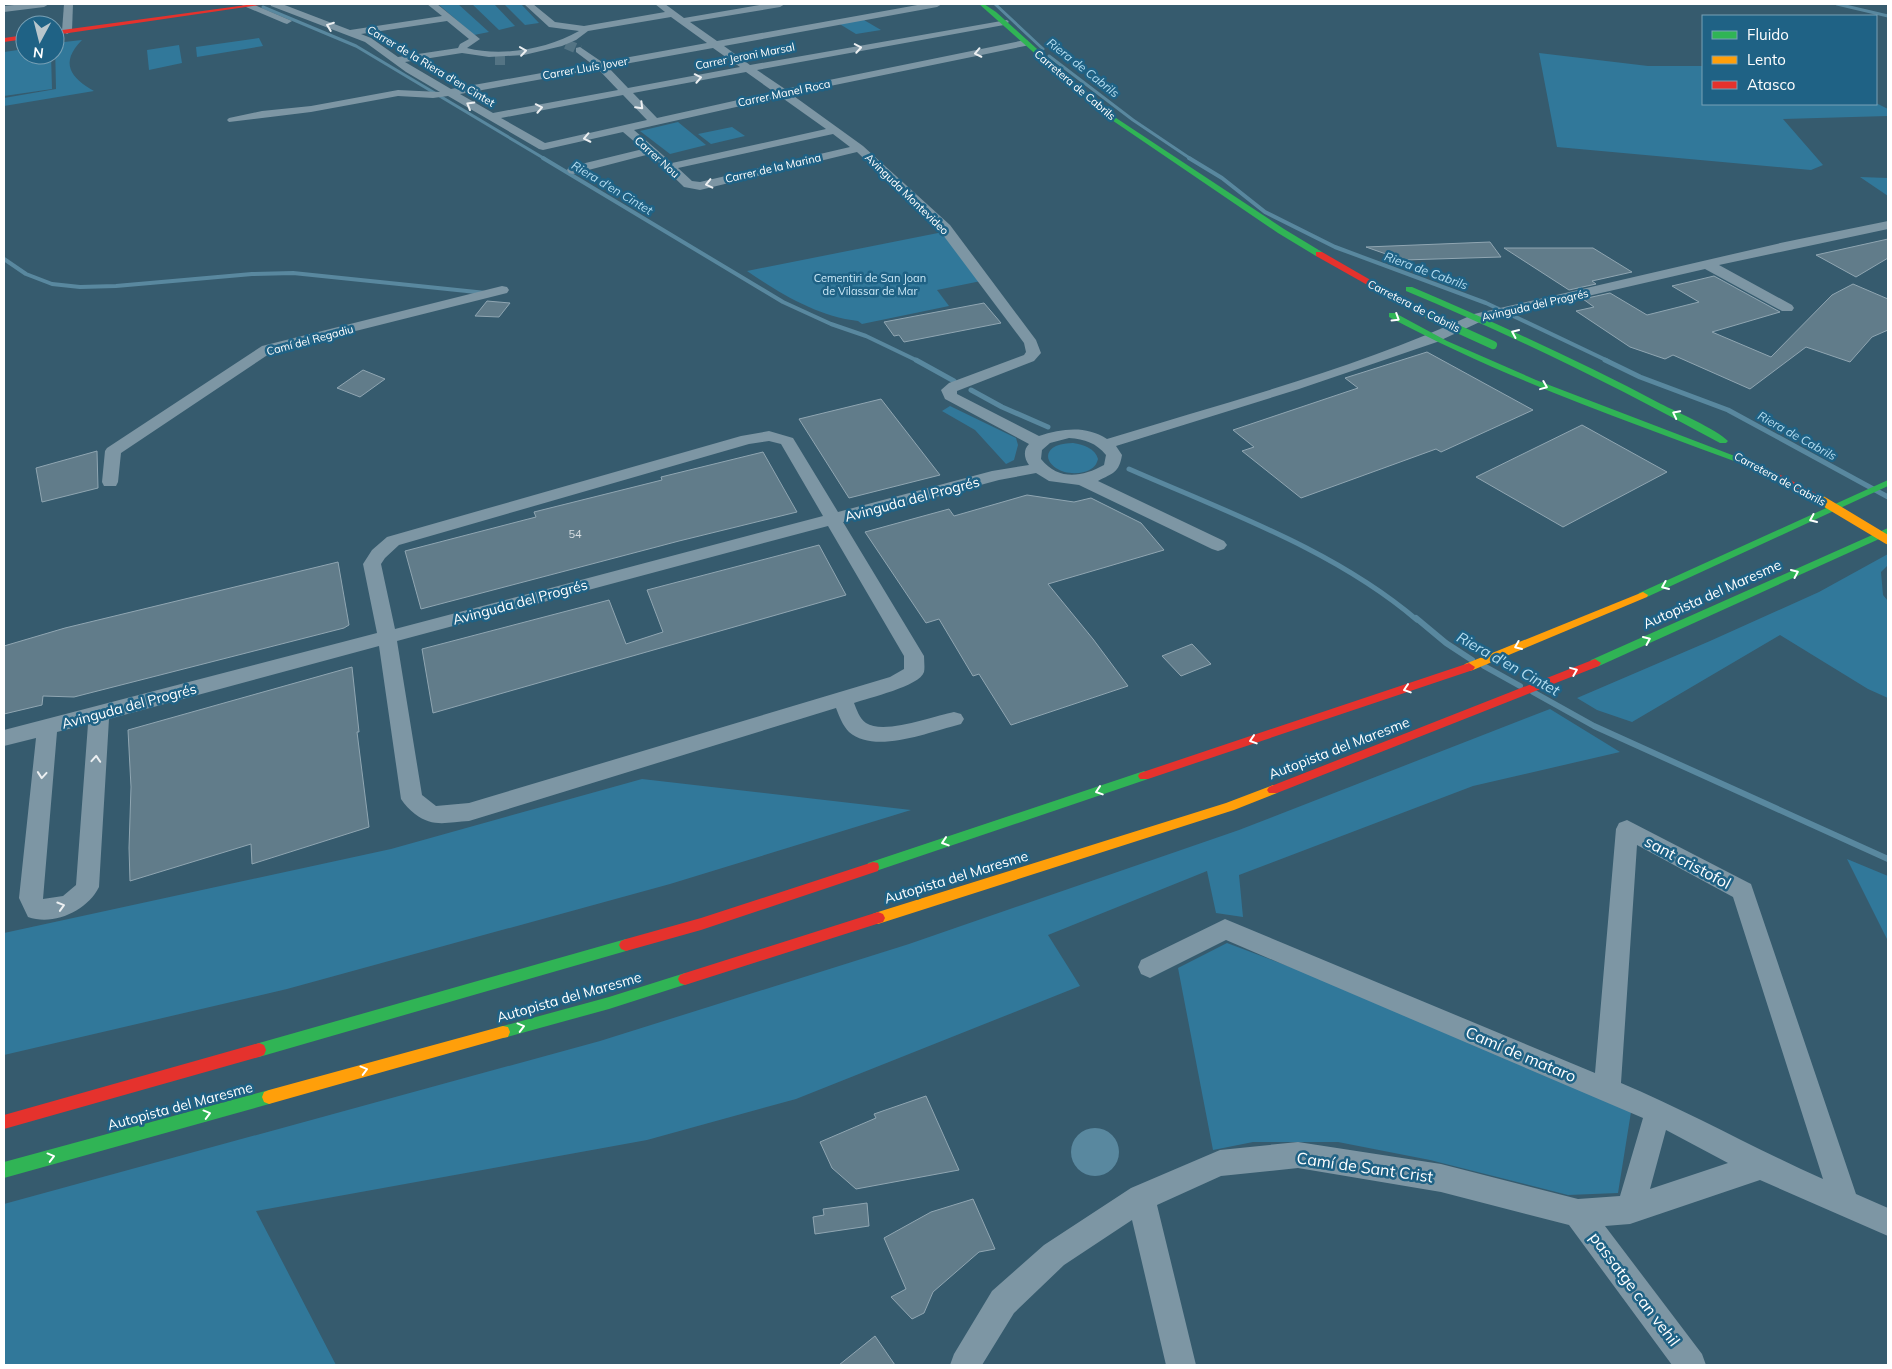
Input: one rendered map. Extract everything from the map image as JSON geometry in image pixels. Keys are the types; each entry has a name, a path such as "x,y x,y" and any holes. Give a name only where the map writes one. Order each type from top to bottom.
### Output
{"main road":[{"path":"65,29 219,4"},
{"name":"Carretera de Cabrils","path":"981,4 1004,22 1105,113 1281,231 1356,276 1430,316 1497,347"},
{"path":"65,28 252,5"},
{"path":"1319,254 1344,282"},
{"path":"1319,254 1527,338 1681,417 1750,457 1761,468"},
{"path":"1385,310 1432,339 1584,402 1761,468"},
{"name":"Carretera de Cabrils","path":"1626,405 1761,468 1818,498 1888,540"},
{"name":"Autopista del Maresme","path":"4,1122 701,924 1453,673 1663,587 1888,484"},
{"name":"Autopista del Maresme","path":"4,1170 618,1000 1230,807 1602,660 1888,531"}],"street":[{"path":"4,9 44,4"},
{"path":"68,4 68,28"},
{"name":"Carrer de la Riera d'en Cintet","path":"274,4 368,40 449,93 543,148"},
{"path":"432,4 475,39 467,42 462,50"},
{"path":"530,4 548,23 584,29 671,14"},
{"name":"Avinguda Montevideo","path":"659,4 712,44 749,68 832,131 859,148 946,228 1031,343 1034,353 1029,358 954,386 949,390 950,396 1038,442"},
{"path":"681,21 780,4"},
{"name":"Carrer Lluís Jover","path":"233,120 262,114 311,109 398,93 409,92 424,96 449,93 506,78 600,66 937,4"},
{"path":"252,5 296,25"},
{"path":"349,33 450,18"},
{"name":"Carrer Jeroni Marsal","path":"491,118 749,68 1004,22"},
{"path":"396,60 462,50 469,53 500,54 529,51 562,43 579,35 584,29"},
{"name":"Carrer Manel Roca","path":"543,148 783,93 1026,43"},
{"path":"580,50 600,66 655,122"},
{"name":"Carrer Nou","path":"626,129 652,150 688,184"},
{"path":"669,168 832,131"},
{"name":"Carrer de la Marina","path":"688,184 700,186 859,148"},
{"path":"573,170 652,150"},
{"name":"Avinguda del Progrés","path":"1106,444 1294,386 1432,339 1479,317 1785,246 1888,225"},
{"path":"1708,264 1787,308"},
{"name":"Camí del Regadiu","path":"110,482 113,451 267,349 502,290"},
{"path":"1069,433 1096,438 1106,444 1114,454 1112,467 1102,475 1084,481 1067,481 1053,477 1037,468 1032,461 1031,453 1038,442 1053,435 1069,433"},
{"path":"768,436 787,441 833,520 914,656 914,672 897,682 842,700 469,812 432,815 412,799 388,637 372,564 378,554 392,542 747,439 768,436"},
{"name":"Avinguda del Progrés","path":"4,738 998,475 1037,468"},
{"path":"1084,481 1218,545"},
{"path":"842,700 856,727 868,734 884,735 954,719"},
{"path":"47,727 31,898 36,910 61,908 81,897 87,887 99,714"},
{"name":"sant cristofol","path":"1607,1090 1626,829 1743,891 1845,1203"},
{"name":"Camí de mataro","path":"1150,967 1225,929 1658,1112 1761,1166 1888,1222"},
{"path":"1630,1210 1658,1112"},
{"name":"Camí de Sant Crist","path":"965,1365 1003,1302 1054,1255 1141,1198 1220,1163 1298,1155 1442,1178 1578,1213 1630,1210 1761,1166"},
{"path":"1141,1198 1181,1365"},
{"name":"passatge can vehil","path":"1578,1213 1691,1365"}],"green space":[{"path":"438,4 458,4 489,32 474,35"},
{"path":"472,4 494,4 515,26 499,30"},
{"path":"504,4 521,4 539,23 525,25"},
{"path":"864,20 881,30 856,34 838,23"},
{"path":"259,38 263,46 197,57 196,47"},
{"path":"82,40 71,56 71,69 79,81 94,91 4,106 4,98 56,89 55,65 65,65 65,42"},
{"path":"179,45 182,63 149,70 147,50"},
{"path":"15,50 15,65 51,65 52,89 4,96 4,52"},
{"path":"1539,53 1648,66 1702,66 1702,105 1877,104 1888,109 1888,116 1783,119 1823,165 1811,170 1557,147"},
{"path":"678,122 706,145 670,154 640,131"},
{"path":"732,127 745,136 711,144 698,134"},
{"path":"1860,177 1888,178 1888,196"},
{"name":"Cementiri de San Joan de Vilassar de Mar","path":"943,232 981,281 937,290 949,306 862,324 858,321 828,314 800,303 747,271"},
{"path":"950,406 1016,438 1018,445 1014,460 1006,464 975,430 942,411"},
{"path":"1073,443 1085,446 1097,455 1098,459 1093,468 1084,472 1072,473 1054,467 1049,461 1048,455 1051,449 1059,445"},
{"path":"1888,554 1888,565 1881,572 1883,595 1888,601 1888,698 1868,689 1780,635 1632,722 1597,710 1577,698 1819,592"},
{"path":"1550,709 1620,752 1473,786 1239,875 1243,917 1216,913 1207,871 1048,935 1080,986 796,1099 647,1140 256,1211 336,1365 4,1365 4,1204 600,1041 909,944 1239,830"},
{"path":"642,779 911,810 670,884 287,989 4,1055 4,933 391,849"},
{"path":"1847,859 1888,876 1888,941"},
{"path":"1227,943 1360,993 1631,1112 1618,1193 1568,1195 1430,1160 1338,1142 1253,1142 1213,1150 1178,968"}],"shaded area":[{"path":"1090,1128 1100,1128 1112,1135 1119,1147 1119,1157 1112,1169 1100,1176 1090,1176 1082,1172 1075,1165 1071,1157 1071,1147 1075,1139 1082,1132"}],"building":[{"path":"1888,239 1888,258 1856,277 1816,255"},
{"path":"1490,242 1501,257 1403,260 1366,247"},
{"path":"1504,248 1593,248 1632,272 1592,281 1596,284 1569,290"},
{"path":"1714,276 1780,312 1712,332 1771,357 1832,295 1853,284 1888,299 1888,330 1872,337 1850,362 1806,347 1750,389 1673,355 1665,359 1630,347 1576,311 1594,307 1583,299 1610,293 1647,315 1699,302 1672,286"},
{"path":"487,301 510,303 499,317 475,316"},
{"path":"984,303 1001,323 904,342 899,335 894,336 884,322"},
{"path":"1427,352 1533,410 1441,452 1436,449 1301,498 1242,451 1254,447 1233,430 1358,388 1345,378"},
{"path":"363,370 385,379 360,397 337,388"},
{"path":"881,399 940,475 849,498 799,419"},
{"path":"1582,425 1667,472 1563,527 1476,477"},
{"path":"97,451 98,488 42,502 36,468"},
{"path":"763,452 797,512 421,609 405,551 536,517 534,512 662,480 661,477"},
{"path":"1027,495 1074,502 1091,498 1141,523 1164,550 1048,584 1128,686 1011,725 979,674 973,676 939,619 926,623 865,532 949,509 954,516"},
{"path":"819,545 846,595 433,713 422,649 609,600 626,644 663,632 647,590"},
{"path":"338,562 349,625 344,628 74,697 43,696 42,705 4,714 4,646 65,628"},
{"path":"1192,644 1211,664 1181,676 1162,656"},
{"path":"352,667 359,732 357,732 369,827 252,864 251,844 130,881 131,787 128,730"},
{"path":"926,1096 959,1170 856,1189 832,1168 820,1142 876,1118 874,1114"},
{"path":"973,1199 995,1249 979,1252 933,1292 924,1313 912,1319 891,1297 906,1289 884,1238 931,1212"},
{"path":"867,1203 869,1226 815,1234 813,1217 824,1215 823,1209"},
{"path":"875,1336 895,1365 839,1365"}],"waterway":[{"name":"Riera de Cabrils","path":"995,4 1043,49"},
{"path":"1837,4 1888,16"},
{"name":"Riera d'en Cintet","path":"263,7 356,46 545,159"},
{"name":"Riera de Cabrils","path":"1049,56 1133,120 1191,159"},
{"name":"Riera d'en Cintet","path":"543,158 783,302 831,324 866,336 917,360"},
{"name":"Riera de Cabrils","path":"1189,158 1222,178 1265,212 1335,247 1486,303 1608,361"},
{"path":"4,259 26,274 52,284 80,287 116,286 252,274 293,273 486,293"},
{"name":"Riera d'en Cintet","path":"917,360 954,381"},
{"name":"Riera de Cabrils","path":"1605,360 1640,377 1728,410 1888,497"},
{"name":"Riera d'en Cintet","path":"971,390 1002,407 1048,427"},
{"name":"Riera d'en Cintet","path":"1129,469 1242,517 1316,553 1385,595 1417,620"},
{"name":"Riera d'en Cintet","path":"1416,618 1446,643 1472,660"},
{"name":"Riera d'en Cintet","path":"1484,666 1520,686"},
{"name":"Riera d'en Cintet","path":"1533,692 1594,726 1888,859"}],"tunnel":[{"path":"566,44 580,50"},
{"path":"500,56 500,65"}],"traffic: fast":[{"path":"981,4 994,13 1105,113 1281,231 1319,254"},
{"path":"1409,289 1489,323 1568,360 1646,399 1723,441"},
{"path":"1392,315 1444,343 1533,382 1761,468"},
{"path":"1429,316 1493,345"},
{"path":"1643,595 1888,483"},
{"path":"1595,663 1888,531"},
{"path":"873,867 1144,776"},
{"path":"259,1050 626,945"},
{"path":"503,1032 609,1003 685,979"},
{"path":"4,1170 269,1097"}],"traffic: slow":[{"path":"1818,498 1888,540"},
{"path":"1469,667 1643,595"},
{"path":"878,918 1230,807 1273,790"},
{"path":"269,1097 503,1032"}],"traffic: jam":[{"path":"65,32 263,4"},
{"path":"4,40 15,38"},
{"path":"1319,254 1429,316"},
{"path":"1744,459 1818,498"},
{"path":"1273,790 1595,663"},
{"path":"1144,776 1469,667"},
{"path":"626,945 701,924 873,867"},
{"path":"685,979 878,918"},
{"path":"4,1122 259,1050"}]}
